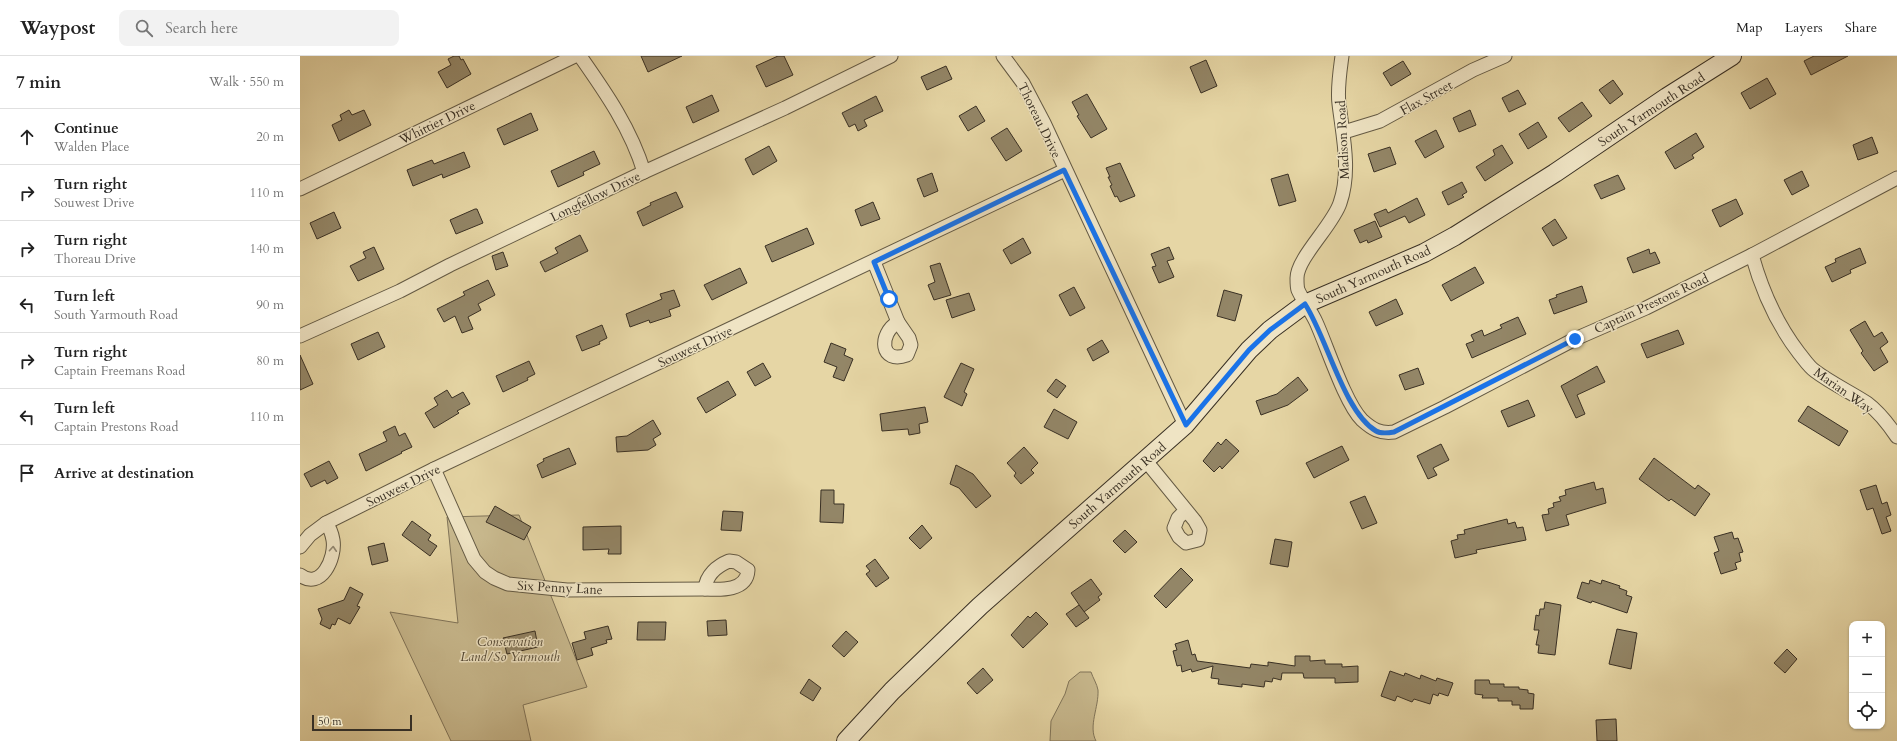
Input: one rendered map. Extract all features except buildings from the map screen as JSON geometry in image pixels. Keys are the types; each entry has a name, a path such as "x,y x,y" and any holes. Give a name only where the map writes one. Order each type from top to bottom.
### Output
{"main road":[{"name":"South Yarmouth Road","path":"846,741 892,691 980,606 1186,425 1249,350 1270,330 1305,304 1424,253 1455,236 1555,173 1654,105 1732,56"}],"street":[{"name":"Whittier Drive","path":"300,189 575,56"},
{"path":"580,56 625,125 638,150 644,172"},
{"name":"Longfellow Drive","path":"300,336 400,291 450,265 644,172 785,108 891,56"},
{"name":"Thoreau Drive","path":"1003,56 1023,83 1030,96 1186,425"},
{"name":"Madison Road","path":"1342,56 1339,103 1344,132 1344,185 1340,204 1301,264 1297,276 1297,289 1315,320 1348,399 1361,419 1377,432 1382,433"},
{"name":"Flax Street","path":"1344,132 1380,121 1473,70 1505,56"},
{"name":"Souwest Drive","path":"300,547 310,534 326,523 434,469 874,262 1064,170"},
{"name":"Captain Prestons Road","path":"1382,433 1394,432 1575,339 1646,308 1752,255 1897,178"},
{"name":"Marian Way","path":"1752,255 1761,285 1773,312 1789,340 1804,360 1814,371 1867,404 1881,416 1897,437"},
{"path":"874,262 898,322"},
{"path":"1146,461 1186,510"},
{"name":"Six Penny Lane","path":"434,469 474,560 485,572 494,578 508,584 567,590 705,589"},
{"path":"300,575 306,580 313,580 323,574 332,561 334,541 326,523"}],"green space":[{"name":"Conservation Land/So Yarmouth","path":"519,515 587,687 523,705 531,741 451,741 390,612 458,623 447,517"},
{"path":"1080,672 1091,672 1098,690 1093,723 1096,741 1050,741 1051,721 1065,694 1069,681"}],"route":[{"path":"889,299 874,262 1064,170 1186,425 1249,350 1270,330 1305,304 1315,320 1348,399 1361,419 1377,432 1394,432 1575,339"}]}
